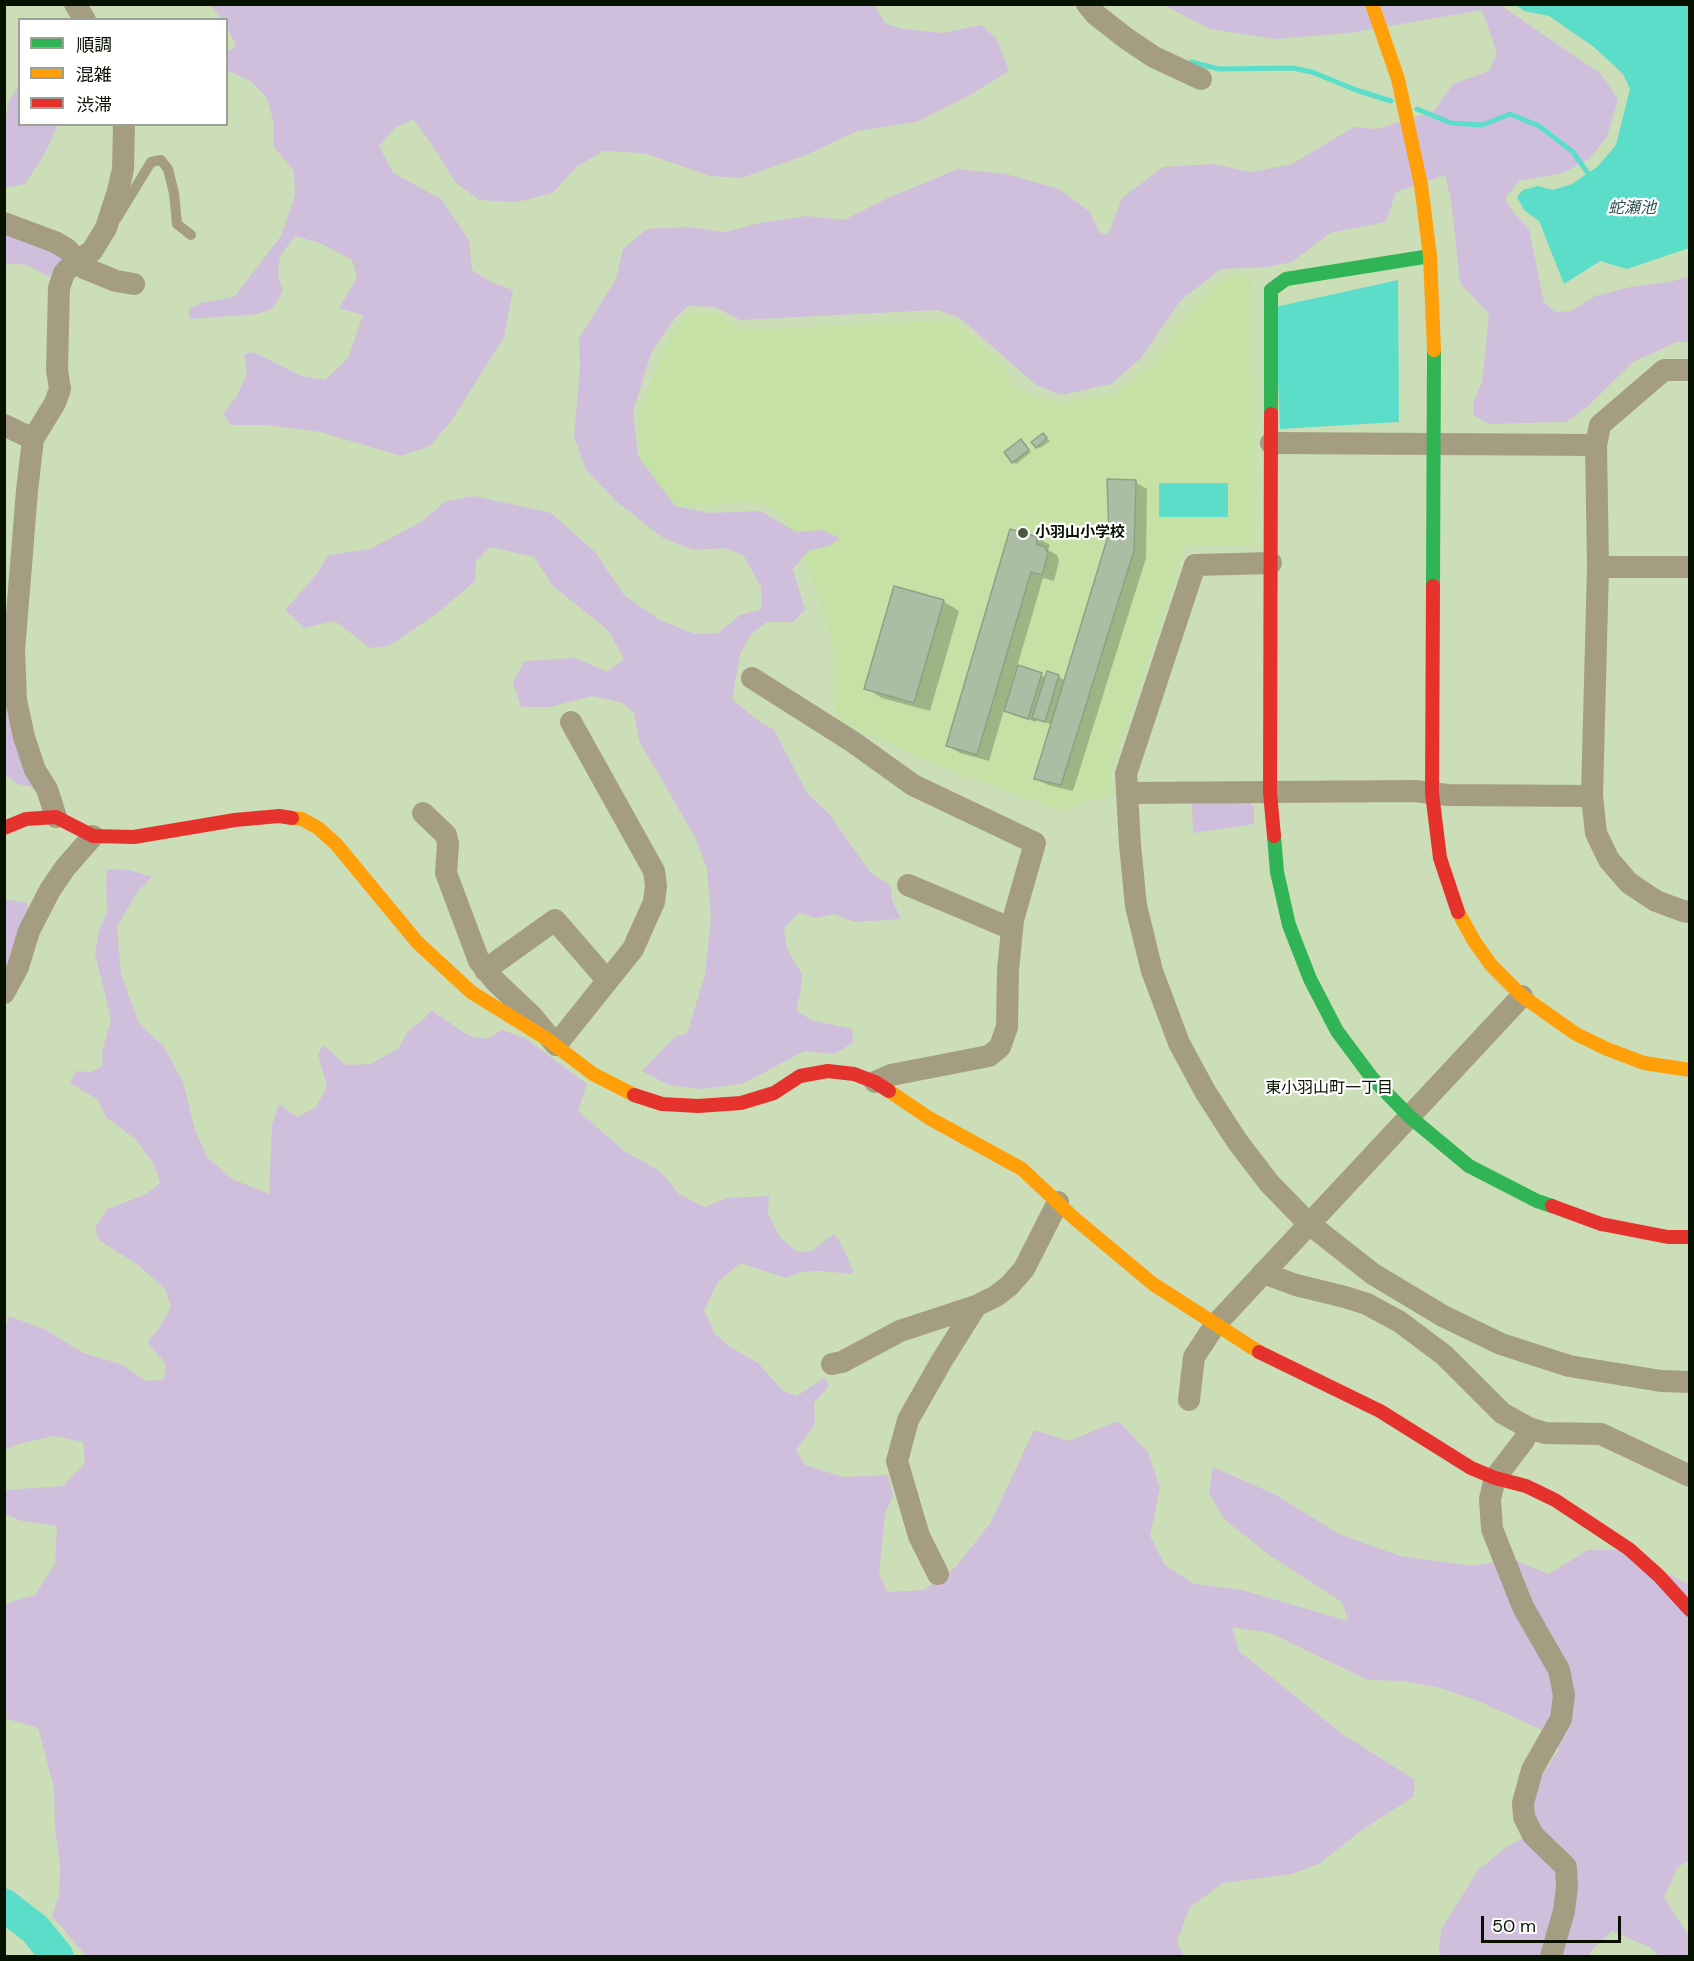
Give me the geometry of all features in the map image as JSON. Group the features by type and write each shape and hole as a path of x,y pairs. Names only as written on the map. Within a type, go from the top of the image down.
{"street":[{"path":"75,4 84,18"},
{"path":"1087,4 1095,14 1154,57 1201,79"},
{"path":"1372,4 1401,90 1417,164 1430,256 1434,326 1432,793 1440,858 1458,912 1474,941 1491,965 1522,996 1576,1034 1607,1049 1644,1063 1689,1070"},
{"path":"56,817 47,789 35,770 24,737 16,700 13,565 27,491 33,439 55,403 60,389 57,370 59,288 64,273 76,261 92,251 106,228 123,169 124,126"},
{"path":"4,223 67,249 84,268 116,281 134,284"},
{"path":"1430,256 1286,279 1271,290 1270,793 1277,872 1289,925 1310,979 1337,1031 1372,1078 1410,1117 1469,1166 1537,1201 1601,1224 1668,1237 1689,1237"},
{"path":"1689,370 1664,370 1600,425 1596,446 1598,567 1592,796 1596,833 1609,861 1629,883 1656,901 1689,912"},
{"path":"4,426 33,439"},
{"path":"1271,443 1596,446"},
{"path":"1271,563 1195,565 1126,774 1136,906 1152,971 1179,1043 1206,1093 1237,1141 1269,1183 1308,1223 1373,1274 1443,1316 1501,1344 1569,1366 1661,1381 1689,1382"},
{"path":"1598,567 1689,567"},
{"path":"752,678 853,742 913,785 1035,843 1012,929 1008,970 1007,1028 1000,1047 989,1056 891,1075 875,1082"},
{"path":"556,1045 633,948 654,902 656,886 654,871 571,722"},
{"path":"1128,793 1415,791 1448,795 1592,796"},
{"path":"423,813 446,835 448,844 446,873 479,962 532,1016 556,1045"},
{"path":"4,828 26,819 56,817 93,836 134,837 235,820 279,816 302,819 318,828 336,844 417,942 471,992 556,1045 593,1074 635,1096 662,1104 698,1106 741,1103 774,1093 800,1076 828,1071 854,1074 875,1082 929,1118 1022,1169 1153,1284 1215,1325 1263,1354 1380,1411 1472,1468 1495,1478 1526,1486 1555,1500 1629,1549 1659,1576 1689,1610"},
{"path":"4,993 18,967 29,931 50,890 65,868 93,836"},
{"path":"908,885 1012,929"},
{"path":"485,970 555,920 607,980"},
{"path":"1189,1400 1194,1357 1215,1325 1522,996"},
{"path":"832,1364 842,1362 900,1331 976,1306 996,1296 1009,1286 1024,1269 1058,1202"},
{"path":"1263,1273 1296,1285 1366,1304 1400,1322 1444,1355 1502,1413 1528,1428 1545,1433 1601,1434 1689,1476"},
{"path":"938,1574 919,1536 897,1461 908,1420 976,1306"},
{"path":"1528,1428 1524,1440 1495,1478 1490,1499 1492,1529 1500,1554 1523,1607 1559,1670 1564,1695 1561,1719 1532,1770 1522,1803 1524,1817 1533,1835 1566,1867 1567,1887 1564,1911 1551,1956"}],"lane":[{"path":"106,228 111,225 125,206 151,162 161,160 168,169 174,193 177,224 190,235"}],"shaded area":[{"path":"210,5 874,5 885,23 902,29 944,33 981,25 996,38 1009,71 965,98 916,122 857,131 806,155 742,178 710,176 644,153 603,151 576,167 553,193 517,202 479,200 455,182 413,119 395,128 379,146 393,173 441,199 469,240 472,270 491,282 513,290 504,337 452,420 430,446 401,456 320,432 267,425 231,425 223,414 237,396 247,373 244,354 253,352 301,376 325,380 348,358 363,315 339,308 357,278 352,260 320,243 295,236 280,256 278,275 283,291 273,308 258,314 189,319 189,309 201,303 234,297 281,236 295,195 294,171 273,146 274,124 267,98 252,82 228,70 228,51 236,46 228,28 228,18 222,18"},
{"path":"1164,5 1500,5 1601,74 1618,99 1607,137 1589,159 1563,173 1519,181 1505,198 1512,211 1529,229 1544,302 1555,312 1571,311 1595,296 1630,287 1670,282 1689,276 1689,342 1677,342 1633,362 1587,407 1566,422 1489,424 1473,415 1474,400 1482,382 1489,314 1460,283 1451,200 1445,175 1396,192 1386,222 1330,233 1292,262 1267,267 1221,269 1181,300 1141,358 1111,384 1061,395 1036,385 960,318 937,310 740,320 715,307 688,306 675,318 652,351 633,411 638,456 675,506 710,513 761,511 796,532 822,530 840,538 831,545 808,551 793,569 805,610 793,622 767,622 750,635 740,655 732,699 756,719 774,730 807,793 829,814 870,872 891,886 892,900 901,919 855,922 834,914 817,918 799,913 784,928 787,949 802,974 796,1010 811,1020 852,1029 853,1043 834,1054 804,1051 742,1084 701,1089 669,1085 642,1071 676,1036 687,1034 705,974 711,918 707,869 695,837 639,741 634,713 623,703 592,696 550,707 521,707 513,682 525,661 576,658 607,672 624,659 609,631 553,586 534,557 490,547 476,561 475,581 436,614 389,646 370,648 335,621 304,628 285,610 314,577 329,555 370,549 421,522 446,501 474,496 551,513 595,552 624,595 660,620 695,634 718,633 740,615 762,609 761,587 743,555 725,548 694,550 663,538 617,502 586,470 574,436 580,368 579,338 616,279 623,249 647,229 688,227 725,232 760,223 807,216 844,220 888,198 958,169 1006,174 1059,189 1090,212 1099,232 1108,235 1122,198 1163,167 1213,164 1251,172 1292,164 1354,127 1377,129 1434,111 1453,84 1489,71 1497,53 1482,10 1349,33 1276,39 1210,29"},
{"path":"18,87 18,126 58,126 45,153 25,184 5,188 5,121 8,103"},
{"path":"4,228 65,259 49,277 27,265 5,263"},
{"name":"小羽山小学校","path":"1230,274 1253,278 1256,545 1186,546 1111,771 1114,794 1060,810 922,760 837,719 833,695 834,650 818,594 785,520 774,509 752,502 681,507 647,490 640,460 639,413 670,334 689,313 716,313 742,330 954,320 1006,368 1012,388 1060,403 1115,394 1156,362 1175,330 1212,287"},
{"path":"4,688 37,788 17,784 5,775"},
{"path":"1244,798 1254,807 1254,824 1193,833 1192,801"},
{"path":"108,869 130,870 152,877 137,892 117,927 121,975 139,1023 164,1047 183,1082 195,1130 207,1157 232,1179 269,1194 272,1125 279,1104 297,1117 316,1107 327,1087 318,1054 323,1045 346,1065 370,1064 398,1049 408,1031 424,1019 431,1010 469,1036 487,1039 502,1030 525,1038 587,1084 578,1111 623,1150 661,1172 679,1194 704,1207 727,1198 769,1196 768,1214 780,1237 796,1251 810,1252 834,1234 843,1247 854,1274 801,1272 786,1278 740,1263 718,1282 704,1310 715,1334 729,1346 758,1363 783,1391 797,1396 824,1378 829,1386 814,1403 815,1420 812,1429 796,1450 805,1465 843,1477 888,1475 893,1495 885,1514 879,1573 887,1592 924,1590 956,1567 991,1522 1034,1430 1069,1441 1118,1421 1148,1452 1160,1488 1150,1536 1165,1565 1194,1584 1242,1590 1348,1621 1342,1602 1272,1557 1225,1520 1209,1493 1213,1467 1274,1494 1339,1534 1400,1556 1472,1566 1512,1559 1549,1574 1588,1550 1623,1550 1685,1583 1689,1582 1689,1860 1677,1868 1664,1898 1689,1936 1689,1956 1660,1956 1649,1947 1612,1931 1590,1952 1589,1956 1441,1956 1439,1951 1441,1930 1478,1870 1507,1847 1538,1830 1531,1812 1536,1785 1559,1749 1540,1729 1478,1701 1440,1688 1404,1681 1368,1680 1270,1633 1232,1627 1239,1651 1341,1733 1415,1780 1413,1797 1362,1830 1319,1864 1292,1874 1223,1883 1189,1908 1177,1942 1184,1956 86,1956 52,1916 59,1895 60,1865 55,1828 54,1788 38,1728 4,1718 5,1604 35,1595 55,1564 57,1526 22,1521 5,1514 5,1490 63,1486 85,1463 83,1442 53,1436 18,1444 5,1450 4,1333 9,1316 46,1330 83,1353 121,1364 146,1381 164,1380 166,1364 147,1342 158,1330 171,1307 165,1289 138,1265 99,1240 95,1228 107,1209 145,1195 160,1183 154,1164 135,1139 106,1117 97,1099 70,1083 76,1071 91,1072 103,1066 102,1052 111,1019 95,953 99,931 107,912"},
{"path":"4,899 27,903 29,914 5,972"}],"water":[{"name":"蛇瀬池","path":"1516,5 1689,5 1689,248 1627,269 1600,261 1564,284 1539,221 1524,210 1517,197 1523,190 1538,186 1553,190 1572,184 1597,167 1616,145 1630,89 1623,74 1594,47 1549,16 1524,11"},
{"path":"1398,280 1399,422 1280,429 1275,307"},
{"path":"1159,483 1228,483 1228,517 1159,517"}],"building":[{"path":"1043,433 1047,438 1036,448 1031,442"},
{"path":"1021,439 1029,450 1012,463 1004,452"},
{"path":"1107,479 1136,480 1134,551 1061,785 1034,779 1109,533"},
{"path":"1010,529 1038,537 1036,544 1045,547 1048,554 1042,575 1031,572 977,755 946,746"},
{"path":"894,586 944,600 914,703 864,689"},
{"path":"1018,665 1042,673 1028,719 1004,711"},
{"path":"1047,671 1059,675 1045,722 1032,718"}],"waterway":[{"path":"1191,62 1219,69 1293,68 1312,72 1391,101"},
{"path":"1417,109 1451,123 1482,125 1510,114 1539,126 1573,152 1587,172"},
{"path":"4,1905 35,1929 57,1956"}],"traffic: fast":[{"path":"1271,414 1271,290 1286,279 1430,256"},
{"path":"1433,586 1434,350"},
{"path":"1274,836 1277,872 1289,925 1310,979 1337,1031 1372,1078 1410,1117 1469,1166 1537,1201 1552,1206"}],"traffic: slow":[{"path":"1372,4 1398,79 1421,185 1430,256 1434,350"},
{"path":"292,818 302,819 318,828 336,844 417,942 471,992 547,1039 593,1074 634,1095"},
{"path":"1458,912 1491,965 1522,996 1576,1034 1644,1063 1690,1070"},
{"path":"889,1091 929,1118 1022,1169 1074,1218 1153,1284 1259,1352"}],"traffic: jam":[{"path":"1271,414 1270,793 1274,836"},
{"path":"1433,586 1432,793 1440,858 1458,912"},
{"path":"4,828 26,819 56,817 93,836 134,837 235,820 279,816 292,818"},
{"path":"634,1095 662,1104 698,1106 741,1103 774,1093 800,1076 828,1071 854,1074 875,1082 889,1091"},
{"path":"1552,1206 1601,1224 1668,1237 1690,1237"},
{"path":"1259,1352 1380,1411 1471,1468 1495,1478 1526,1486 1555,1500 1629,1549 1659,1576 1690,1610"}],"place":[{"name":"小羽山小学校","path":"1023,533"}],"district":[{"name":"東小羽山町一丁目","path":"1329,1089"}]}
